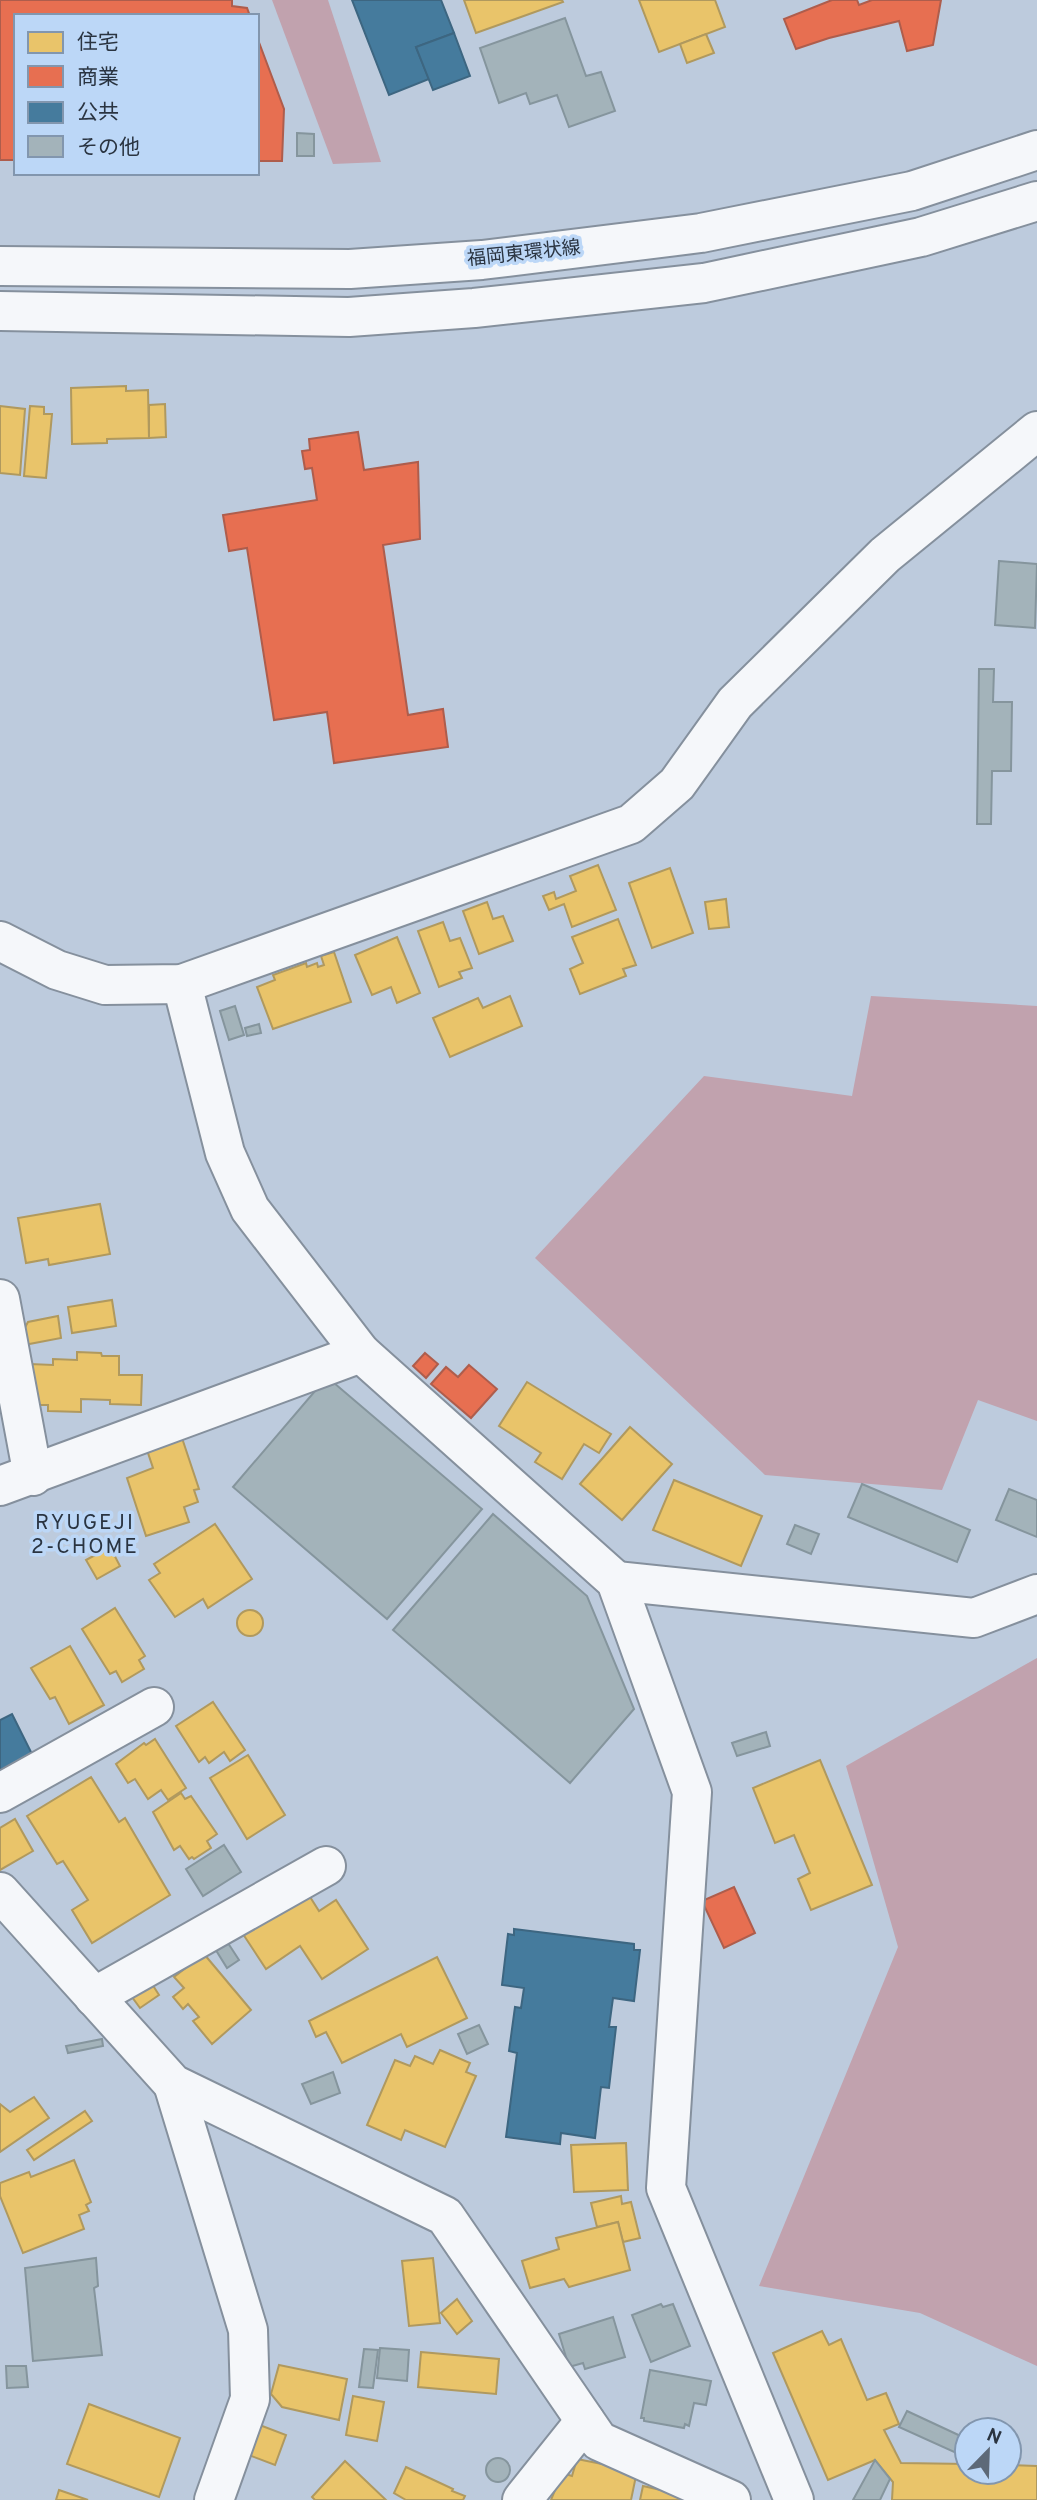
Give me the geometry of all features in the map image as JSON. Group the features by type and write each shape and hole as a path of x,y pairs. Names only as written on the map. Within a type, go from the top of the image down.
{"street":[{"name":"福岡東環状線","path":"0,266 350,269 482,260 701,233 912,191 1037,150"},
{"path":"0,311 349,317 487,307 704,283 920,237 1037,201"},
{"path":"0,940 57,970 105,985 181,984 631,824 677,784 735,703 886,555 1037,431"},
{"path":"181,984 225,1153 250,1209 361,1353 616,1581 692,1792 667,2188 794,2500"},
{"path":"0,1299 17,1481 361,1353"},
{"path":"616,1581 974,1618 1037,1594"},
{"path":"0,1793 154,1707"},
{"path":"94,1997 326,1866"},
{"path":"0,1892 173,2084 445,2216 599,2441 731,2500"},
{"path":"173,2084 248,2330 250,2399 214,2500"},
{"path":"522,2500 585,2421"}],"shaded area":[{"path":"272,0 328,0 381,162 333,164"},
{"path":"871,996 1037,1006 1037,1421 978,1400 942,1490 765,1475 535,1258 704,1076 852,1096"},
{"path":"1037,1658 1037,2366 920,2313 759,2286 898,1947 846,1766"}],"building: 住宅":[{"path":"464,0 562,0 563,2 476,33"},
{"path":"639,0 715,0 725,27 659,52"},
{"path":"706,34 714,53 687,63 680,44"},
{"path":"126,386 126,391 148,390 149,438 107,439 107,443 72,444 71,388"},
{"path":"165,404 166,437 149,438 149,405"},
{"path":"0,406 25,409 20,475 0,473"},
{"path":"30,406 44,407 44,414 52,414 46,478 24,476"},
{"path":"598,865 616,910 572,927 564,904 549,910 543,896 554,892 556,899 576,891 570,876"},
{"path":"670,868 693,933 652,948 629,883"},
{"path":"726,899 729,927 709,929 705,902"},
{"path":"487,902 493,919 503,916 513,941 479,954 463,911"},
{"path":"618,919 636,965 623,969 626,976 580,994 570,969 583,963 572,937"},
{"path":"443,922 450,941 460,938 472,968 459,972 462,978 439,987 418,931"},
{"path":"397,937 420,993 397,1003 391,987 372,995 355,955"},
{"path":"334,952 351,1002 273,1029 257,987 275,980 273,975 306,963 307,967 317,963 318,967 324,965 321,956"},
{"path":"510,996 522,1026 450,1057 433,1018 478,998 483,1008"},
{"path":"100,1204 110,1254 49,1265 48,1259 26,1263 18,1218"},
{"path":"112,1300 116,1326 72,1333 68,1307"},
{"path":"58,1316 61,1338 24,1345 22,1333 28,1322"},
{"path":"77,1352 119,1356 119,1375 142,1375 141,1405 81,1399 81,1412 48,1411 48,1405 21,1405 30,1364 53,1365 53,1359 77,1360"},
{"path":"527,1382 611,1434 599,1453 584,1444 562,1479 535,1462 541,1453 499,1426"},
{"path":"630,1427 672,1464 622,1520 580,1484"},
{"path":"181,1435 199,1489 194,1490 198,1502 184,1507 189,1522 146,1536 127,1478 153,1468 146,1447"},
{"path":"674,1480 762,1516 741,1566 653,1530"},
{"path":"215,1524 252,1579 208,1608 203,1599 175,1617 149,1580 160,1573 154,1564"},
{"path":"110,1547 120,1566 97,1579 86,1560"},
{"path":"115,1608 145,1656 139,1660 144,1669 122,1682 116,1671 110,1674 82,1629"},
{"path":"250,1610 259,1614 263,1623 259,1632 250,1636 241,1632 237,1623 241,1614"},
{"path":"70,1646 104,1705 69,1724 55,1697 50,1699 31,1668"},
{"path":"213,1702 245,1750 230,1761 224,1752 209,1763 205,1757 199,1762 176,1726"},
{"path":"155,1739 186,1788 168,1800 161,1790 148,1799 135,1779 128,1783 116,1764 144,1743 146,1745"},
{"path":"248,1755 285,1815 247,1839 210,1778"},
{"path":"820,1760 872,1885 811,1910 798,1879 810,1873 794,1835 775,1843 753,1788"},
{"path":"91,1777 119,1822 125,1818 170,1895 92,1943 72,1910 88,1900 63,1861 57,1864 27,1816"},
{"path":"181,1793 185,1799 191,1796 217,1834 207,1841 211,1848 194,1859 189,1859 180,1846 174,1850 153,1812"},
{"path":"15,1819 33,1851 0,1870 0,1828"},
{"path":"305,1889 319,1911 336,1900 368,1949 322,1979 300,1946 266,1969 241,1931"},
{"path":"204,1954 251,2010 212,2044 193,2021 199,2017 188,2004 183,2009 173,1997 184,1988 174,1977"},
{"path":"437,1957 467,2018 407,2047 401,2034 342,2063 326,2032 316,2037 309,2021"},
{"path":"152,1984 159,1995 140,2008 132,1997"},
{"path":"440,2050 470,2063 466,2072 476,2076 445,2147 405,2130 401,2140 367,2125 395,2060 410,2066 415,2056 433,2064"},
{"path":"34,2097 49,2118 0,2152 0,2104 10,2112"},
{"path":"85,2111 92,2121 34,2160 27,2150"},
{"path":"626,2143 628,2190 574,2192 571,2145"},
{"path":"74,2160 91,2202 86,2205 89,2211 79,2215 84,2229 23,2253 0,2196 0,2183 29,2172 31,2177"},
{"path":"621,2196 622,2204 631,2202 640,2238 623,2242 618,2222 597,2227 591,2203"},
{"path":"618,2222 630,2270 569,2287 564,2279 530,2288 522,2261 559,2249 556,2238"},
{"path":"433,2258 440,2323 409,2326 402,2261"},
{"path":"457,2299 472,2321 457,2334 441,2313"},
{"path":"822,2331 829,2345 841,2339 867,2400 886,2393 899,2424 884,2430 901,2463 953,2464 953,2486 1023,2486 1023,2466 1037,2466 1037,2500 892,2500 893,2482 875,2460 828,2480 773,2353"},
{"path":"421,2352 499,2359 496,2394 418,2387"},
{"path":"279,2365 347,2379 339,2420 282,2407 271,2394"},
{"path":"353,2396 384,2402 377,2441 346,2435"},
{"path":"89,2404 180,2438 159,2497 67,2464"},
{"path":"257,2424 286,2435 275,2465 246,2454"},
{"path":"577,2459 637,2471 631,2500 551,2500 562,2473 572,2476"},
{"path":"345,2461 386,2500 315,2500 312,2497"},
{"path":"406,2467 453,2489 452,2491 465,2496 463,2500 406,2500 394,2493"},
{"path":"643,2486 705,2500 640,2500"},
{"path":"59,2490 88,2500 56,2500"}],"building: 商業":[{"path":"0,0 232,0 232,6 247,8 249,14 14,14 14,160 0,160"},
{"path":"832,0 857,0 859,5 872,0 941,0 933,45 907,51 899,21 796,49 784,19"},
{"path":"259,42 284,109 282,161 259,161"},
{"path":"358,432 364,470 418,462 420,539 383,545 408,715 443,709 448,747 334,763 327,712 274,720 247,548 229,551 223,515 317,500 312,468 305,469 302,451 310,450 309,439"},
{"path":"425,1353 438,1364 426,1378 413,1366"},
{"path":"469,1365 497,1389 471,1418 431,1384 446,1367 458,1377"},
{"path":"734,1887 755,1933 724,1948 702,1901"}],"building: 公共":[{"path":"352,0 441,0 454,33 416,47 429,79 389,95"},
{"path":"454,33 470,76 433,90 416,47"},
{"path":"12,1714 32,1754 0,1770 0,1720"},
{"path":"514,1929 634,1944 634,1950 640,1950 634,2001 613,1998 609,2027 616,2027 609,2088 601,2087 595,2138 561,2133 560,2144 506,2137 517,2053 509,2051 515,2007 521,2008 524,1988 502,1985 508,1934 514,1935"}],"building: その他":[{"path":"565,18 586,76 601,72 615,111 569,127 557,95 530,104 526,93 499,103 480,48"},
{"path":"297,133 314,134 314,156 297,156"},
{"path":"999,561 1037,564 1035,628 995,625"},
{"path":"979,669 994,669 993,702 1012,702 1011,771 992,771 991,824 977,824"},
{"path":"235,1006 244,1035 229,1040 220,1011"},
{"path":"259,1024 261,1033 247,1036 245,1028"},
{"path":"327,1377 482,1509 387,1619 233,1487"},
{"path":"862,1484 970,1530 957,1562 848,1517"},
{"path":"1009,1489 1037,1500 1037,1537 996,1520"},
{"path":"493,1514 587,1596 634,1709 570,1783 393,1630"},
{"path":"795,1525 819,1534 811,1554 787,1544"},
{"path":"766,1732 770,1746 737,1756 732,1743"},
{"path":"224,1845 241,1872 203,1896 186,1869"},
{"path":"226,1940 239,1960 227,1968 214,1947"},
{"path":"479,2025 488,2044 467,2054 458,2034"},
{"path":"102,2039 103,2046 68,2053 66,2046"},
{"path":"333,2072 340,2093 311,2104 302,2084"},
{"path":"96,2258 98,2286 94,2288 102,2355 33,2361 25,2268"},
{"path":"661,2304 663,2307 673,2304 690,2346 651,2362 632,2315"},
{"path":"613,2317 625,2357 585,2369 583,2363 569,2367 559,2334"},
{"path":"380,2348 409,2350 407,2381 377,2378"},
{"path":"364,2349 378,2350 373,2388 359,2387"},
{"path":"6,2366 26,2366 28,2387 7,2388"},
{"path":"650,2370 711,2381 706,2405 694,2403 689,2426 685,2424 684,2428 644,2421 644,2418 641,2418"},
{"path":"907,2411 953,2432 953,2451 899,2427"},
{"path":"498,2458 509,2465 510,2470 503,2481 498,2482 487,2475 486,2470 493,2459"},
{"path":"875,2460 890,2479 880,2500 853,2500"}],"district":[{"name":"RYUGEJI 2-CHOME","path":"85,1535"}]}
